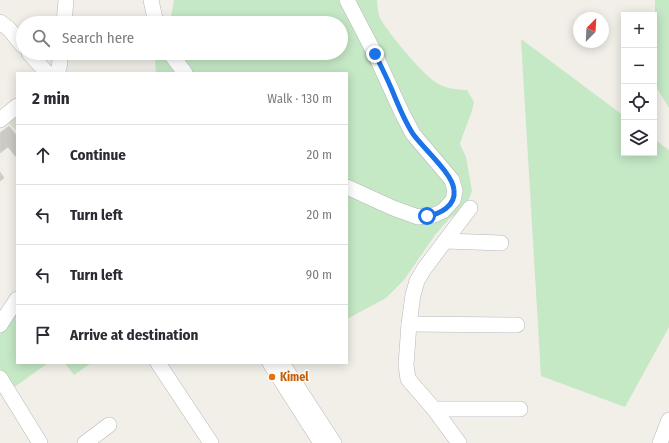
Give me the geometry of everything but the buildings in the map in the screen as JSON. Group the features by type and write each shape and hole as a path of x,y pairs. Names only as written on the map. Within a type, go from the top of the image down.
{"street":[{"path":"65,16 66,0"},
{"path":"151,0 154,16"},
{"path":"347,0 375,54 402,114 413,134 452,180 455,191 453,200 443,211 434,215 418,217 393,208 348,187"},
{"path":"3,27 16,39"},
{"path":"35,60 46,72"},
{"path":"57,72 60,68 61,60"},
{"path":"175,60 184,72"},
{"path":"0,120 16,107"},
{"path":"459,443 434,409 408,378 406,365 408,324 412,295 417,281 424,269 470,208"},
{"path":"446,241 502,244"},
{"path":"0,325 16,301"},
{"path":"408,324 517,325"},
{"path":"159,364 211,443"},
{"path":"275,364 306,410 334,443"},
{"path":"0,378 40,443"},
{"path":"434,409 520,409"},
{"path":"306,410 321,443"},
{"path":"660,443 669,420"},
{"path":"85,443 109,425"}],"shaded area":[{"path":"16,116 16,130 7,122"}],"green space":[{"path":"174,0 377,0 379,16 384,25 397,42 429,77 442,86 467,90 474,102 460,144 466,157 472,191 466,207 449,219 435,235 404,280 386,298 348,318 348,72 156,72 155,60 348,60 348,16 171,16"},
{"path":"655,0 669,0 669,108 657,88 657,12 655,12"},
{"path":"521,39 621,114 621,156 657,156 657,141 669,150 669,327 625,407 541,376"},
{"path":"16,307 16,364 47,364 13,388 0,369 0,331"},
{"path":"66,364 90,364 74,375"}],"place":[{"name":"Kimel","path":"272,377"}],"route":[{"path":"375,54 392,88 402,114 413,134 452,180 455,191 453,200 443,211 427,216"}]}
